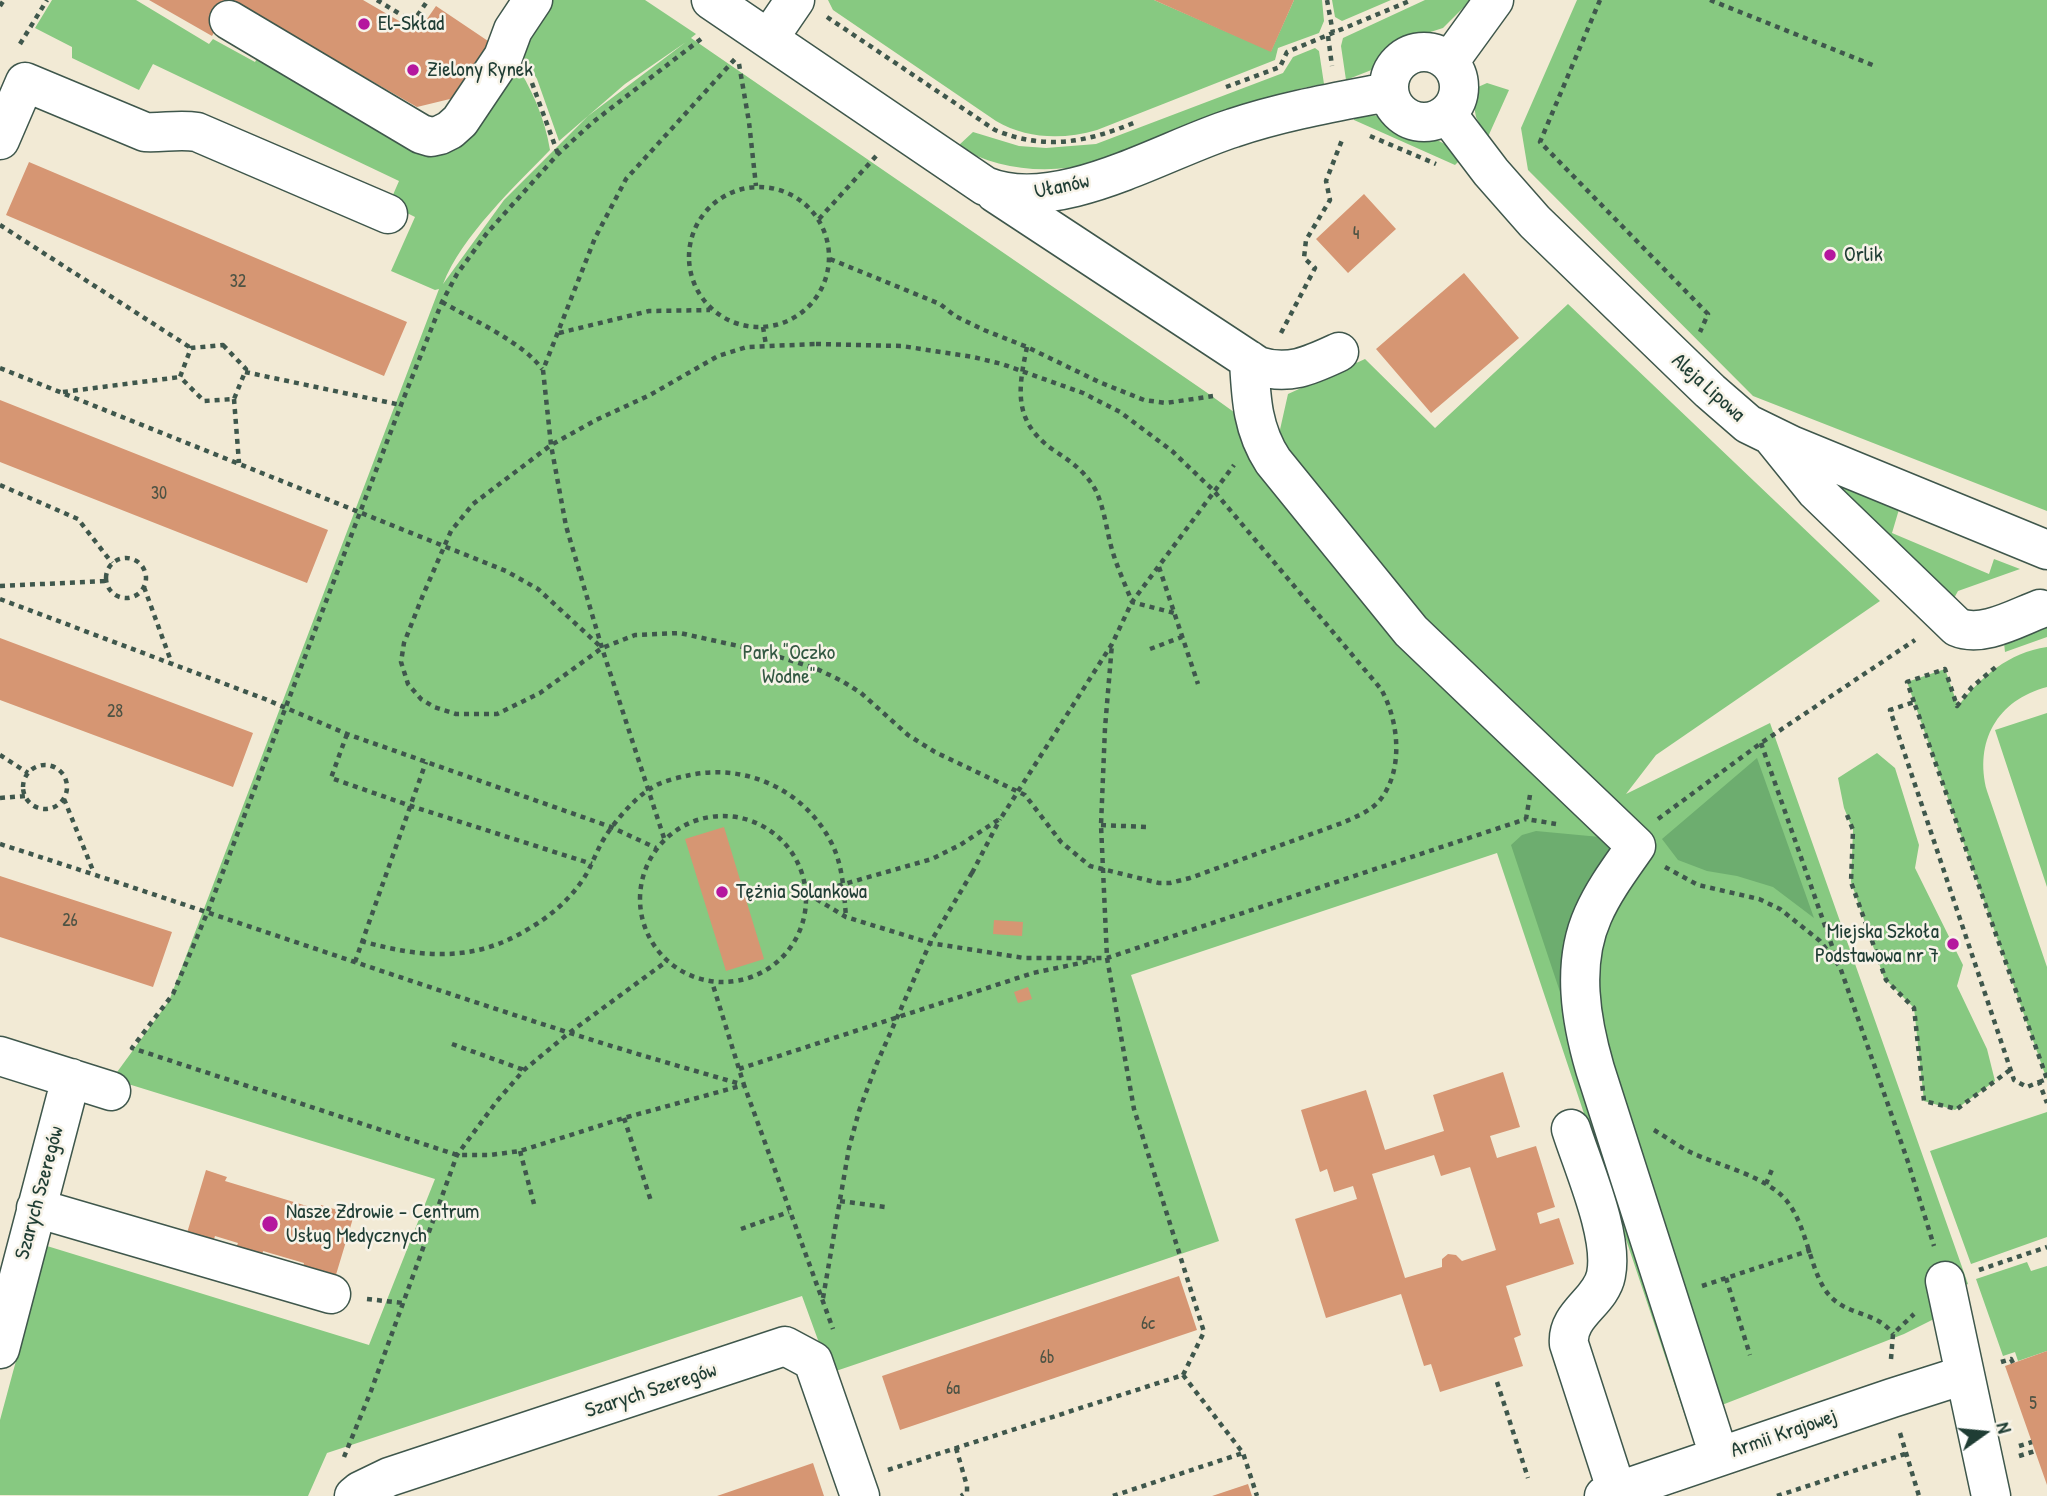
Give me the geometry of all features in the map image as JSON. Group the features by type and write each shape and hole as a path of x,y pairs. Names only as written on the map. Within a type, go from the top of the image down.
{"street":[{"path":"229,20 421,134 431,137 450,130 460,121 503,57 513,30 533,0"},
{"path":"1449,62 1494,0"},
{"name":"Ułanów","path":"720,6 985,186 999,192 1019,195 1058,191 1112,174 1237,126 1343,117 1388,92"},
{"path":"769,38 811,8"},
{"path":"1418,51 1430,52 1449,62 1459,82 1454,105 1447,114 1438,120 1416,122 1398,111 1388,92 1392,70 1408,55 1418,51"},
{"path":"0,140 25,82 145,132 197,132 388,214"},
{"name":"Aleja Lipowa","path":"1447,114 1535,222 1737,415 1759,432 2047,550"},
{"path":"985,186 1249,360 1268,369 1290,371 1339,352"},
{"path":"1249,360 1252,406 1259,435 1273,461 1412,631 1473,693 1546,758 1632,843 1591,918 1584,949 1581,994 1585,1035 1719,1456"},
{"path":"1773,438 1816,491 1981,642 2040,609"},
{"path":"0,1056 111,1091"},
{"name":"Szarych Szeregów","path":"0,1349 71,1078"},
{"path":"1570,1129 1603,1229 1607,1262 1606,1277 1601,1288 1570,1329 1569,1344 1611,1494"},
{"path":"36,1208 331,1294"},
{"path":"1946,1287 1981,1369 1992,1496"},
{"name":"Szarych Szeregów","path":"354,1496 389,1477 785,1346 824,1349"},
{"path":"824,1349 870,1484"},
{"name":"Armii Krajowej","path":"1611,1494 1981,1369"}],"path":[{"path":"0,6 4,0"},
{"path":"377,0 413,22 428,0"},
{"path":"1249,360 1273,349 1315,268 1304,258 1306,240 1330,200 1326,181 1343,138 1343,117 1327,0"},
{"path":"1217,91 1279,66 1287,52 1412,0"},
{"path":"1600,0 1540,142 1708,314 1697,339"},
{"path":"1710,0 1875,66"},
{"path":"720,6 709,33 630,92 558,154 487,233 457,275 442,302 401,405 208,911 173,994 132,1048 457,1155 520,1151 624,1118 744,1085"},
{"path":"811,8 1008,136 1035,141 1076,142 1092,139 1142,120"},
{"path":"508,44 527,69 558,154"},
{"path":"542,370 595,238 626,179 738,56 756,186"},
{"path":"1367,134 1459,174 1479,155"},
{"path":"819,219 880,152"},
{"path":"559,333 649,311 711,310 742,325 763,327 783,323 802,313 816,298 826,280 830,259 825,232 819,219 803,201 782,190 756,186 736,190 716,201 700,218 691,238 689,261 694,283 711,310"},
{"path":"0,225 191,348 223,345 246,369 234,399 239,463"},
{"path":"830,259 920,295 984,330 1144,400 1166,403 1220,394"},
{"path":"442,302 520,347 534,358 542,370 551,445 566,526 602,648 664,838"},
{"path":"763,327 766,345"},
{"path":"766,345 902,345 945,351 1022,370 1083,393 1120,412 1172,451 1214,491 1381,689 1391,705 1396,724 1396,753 1389,784 1380,801 1366,813 1190,878 1159,883 1090,866 1067,849 1033,803 1018,791 935,752 908,735 861,693 817,669 719,640 680,633 635,635 602,648 540,693 497,714 456,714 434,707 421,699 408,684 401,662 404,643 451,531 469,508 511,473 551,445 596,420 650,395 718,356 747,347 766,345"},
{"path":"1027,347 1020,388 1022,410 1040,439 1068,457 1088,477 1099,497 1111,549 1132,602"},
{"path":"180,377 191,348"},
{"path":"0,368 506,571 538,589 602,648"},
{"path":"245,372 401,405"},
{"path":"60,392 180,377"},
{"path":"180,377 204,401 234,399"},
{"path":"824,1349 823,1299 849,1148 877,1063 930,943 1001,818 1112,643 1132,602 1237,462 1239,443 1259,435"},
{"path":"0,485 78,519 112,563"},
{"path":"124,558 136,560 145,571 144,586 137,595 124,598 112,593 106,581 108,568 112,563 124,558"},
{"path":"1159,566 1198,684"},
{"path":"0,586 106,581"},
{"path":"144,586 173,664"},
{"path":"0,599 285,706 347,734 611,827 656,848"},
{"path":"1132,602 1174,613"},
{"path":"1150,649 1182,637"},
{"path":"1840,967 1821,941 1780,909 1759,899 1698,885 1680,877 1632,843 1760,743 1981,642"},
{"path":"1914,702 1890,710 2010,1070 2014,1080 2027,1087 2047,1079 1907,682 1945,669 1957,706 1972,687 1981,642"},
{"path":"870,1484 956,1448 1183,1375 1204,1332 1134,1109 1107,958 1101,825 1112,643"},
{"path":"347,734 331,778 592,864"},
{"path":"1760,743 1908,1162 1946,1287"},
{"path":"0,755 28,773"},
{"path":"355,963 426,762"},
{"path":"64,799 53,808 39,809 28,802 24,796 23,784 28,773 33,768 48,765 61,772 67,785 64,799 94,874"},
{"path":"361,941 400,951 434,955 498,945 552,914 572,893 592,864 611,827 649,789 678,778 719,772 742,774 766,781 788,793 823,827 834,846 844,886 846,917"},
{"path":"0,798 24,796"},
{"path":"726,815 751,820 775,832 793,852 804,876 808,894 801,930 787,954 765,972 740,981 712,982 688,975 667,961 652,942 642,919 639,894 645,870 664,838 699,818 726,815"},
{"path":"1847,815 1853,830 1851,882 1886,980 1914,1008 1924,1101 1957,1108 2010,1070"},
{"path":"808,894 932,859 960,845 1001,818"},
{"path":"739,1069 1034,973 1107,958 1526,819"},
{"path":"1101,825 1146,828"},
{"path":"0,844 569,1033 744,1085"},
{"path":"808,894 846,917 930,943 1024,958 1107,958"},
{"path":"343,1460 457,1155 524,1070 569,1033 667,961"},
{"path":"712,982 744,1085 823,1299"},
{"path":"452,1044 524,1070"},
{"path":"2039,1082 2047,1103"},
{"path":"624,1118 651,1201"},
{"path":"1650,1127 1686,1150 1766,1185 1787,1200 1799,1221 1828,1295 1843,1306 1882,1321 1893,1334"},
{"path":"520,1151 534,1203"},
{"path":"1766,1185 1773,1167"},
{"path":"840,1200 885,1208"},
{"path":"741,1229 789,1212"},
{"path":"1892,1398 1889,1374 1893,1334 1946,1287 2047,1247"},
{"path":"1669,1296 1811,1250"},
{"path":"1726,1278 1751,1354"},
{"path":"1981,1369 2011,1359 2013,1363"},
{"path":"1183,1375 1243,1453 1257,1496"},
{"path":"1497,1382 1528,1478"},
{"path":"2020,1446 2032,1442"},
{"path":"956,1448 967,1486 967,1492 961,1496"},
{"path":"2023,1455 2035,1451"},
{"path":"1113,1496 1243,1453"},
{"path":"1777,1496 1905,1454 1919,1496"}],"green space":[{"name":"Park \"Oczko Wodne\"","path":"52,0 136,0 209,44 213,39 255,62 260,53 419,148 514,61 536,103 550,150 476,230 451,266 443,284 504,200 588,116 686,42 625,84 559,141 537,79 520,51 547,0 645,0 696,34 691,38 1277,443 1288,394 1365,359 1435,428 1568,304 1880,601 1656,755 1626,794 1770,723 1968,1284 1958,1288 1964,1304 1904,1334 1686,1419 1497,853 1131,975 1219,1241 830,1373 802,1296 327,1453 308,1496 0,1495 0,1420 47,1246 369,1345 435,1179 112,1079 169,1001 439,289 435,290 391,271 415,217 389,204 399,181 153,64 139,90 72,58 72,47 35,28"},
{"path":"828,0 1154,0 1271,51 1294,0 1322,0 1324,21 1319,33 1278,48 1275,60 1097,130 1045,136 1020,131 996,121 833,10"},
{"path":"1332,0 1391,0 1342,21 1335,17"},
{"path":"1425,0 1471,0 1443,28 1402,41 1374,69 1346,80 1341,46 1343,38"},
{"name":"Orlik","path":"1577,0 2047,0 2047,511 1753,396 1528,170 1521,128"},
{"path":"1315,48 1319,51 1324,84 1256,101 1092,163 1058,169 1023,168 988,160 958,146 973,132 1019,146 1046,148 1096,144 1283,73 1293,57"},
{"path":"1487,83 1509,90 1487,139 1476,117 1472,95 1478,87"},
{"path":"1353,114 1381,116 1406,132 1439,141 1450,147 1461,159 1455,165 1354,120"},
{"path":"1835,483 1900,506 1892,533 1989,574 1994,559 2020,569 1958,591 1953,600"},
{"path":"2047,621 2047,637 2005,652 2004,643"},
{"path":"2047,647 2047,687 2015,702 1993,726 1987,740 1984,773 1987,791 2047,967 2047,1080 1907,682 1945,669 1958,706 1986,676 2008,660"},
{"path":"2047,713 2047,887 1995,730"},
{"path":"1877,753 1895,768 1919,845 1915,868 1963,965 1957,986 1987,1049 1995,1081 1955,1110 1924,1101 1914,1008 1884,978 1851,882 1853,830 1844,808 1838,778"},
{"path":"1757,758 1814,918 1773,887 1737,876 1707,871 1678,860 1662,839"},
{"path":"1536,831 1600,837 1609,842 1612,852 1570,1022 1511,845 1522,835"},
{"path":"2047,1112 2047,1237 1971,1264 1930,1151"},
{"path":"2027,1262 2031,1271 2047,1266 2047,1351 2018,1361 2015,1352 2003,1356 1976,1279"}],"building":[{"name":"Zielony Rynek","path":"149,0 363,0 418,32 436,6 491,43 454,98 417,107 232,1 212,36"},
{"path":"1154,0 1294,0 1271,52"},
{"path":"29,162 407,322 384,376 6,215"},
{"path":"1364,194 1396,229 1348,273 1316,239"},
{"path":"1464,273 1519,338 1431,413 1376,349"},
{"path":"0,400 328,530 307,583 0,462"},
{"path":"0,638 253,733 233,787 0,700"},
{"name":"Tężnia Solankowa","path":"724,827 764,959 726,971 685,839"},
{"path":"0,876 172,932 153,987 0,937"},
{"path":"994,920 1023,922 1022,936 993,934"},
{"path":"1028,987 1032,999 1018,1003 1014,992"},
{"path":"1503,1072 1520,1127 1490,1136 1497,1158 1536,1146 1555,1207 1537,1213 1540,1224 1559,1218 1574,1264 1506,1286 1521,1335 1514,1338 1523,1366 1440,1392 1431,1364 1424,1366 1401,1294 1326,1318 1295,1219 1357,1199 1353,1186 1334,1192 1327,1169 1320,1172 1301,1110 1366,1090 1385,1150 1444,1131 1433,1095","holes":["1434,1155 1441,1176 1470,1167 1496,1250 1462,1261 1456,1255 1448,1254 1442,1259 1442,1267 1405,1278 1372,1174"]},
{"name":"Nasze Zdrowie - Centrum Usług Medycznych","path":"206,1170 227,1177 225,1181 320,1210 321,1205 354,1215 335,1278 303,1268 304,1263 263,1251 262,1256 236,1248 238,1243 215,1236 213,1242 187,1233"},
{"path":"1179,1276 1197,1330 900,1430 882,1376"},
{"path":"2047,1351 2047,1485 2005,1366"},
{"path":"813,1463 824,1496 717,1496"},
{"path":"1248,1484 1252,1496 1212,1496"}],"place":[{"name":"El-Skład","path":"364,24"},
{"name":"Zielony Rynek","path":"413,70"},
{"name":"Orlik","path":"1830,255"},
{"name":"Tężnia Solankowa","path":"722,892"},
{"name":"Miejska Szkoła Podstawowa nr 7","path":"1953,944"},
{"name":"Nasze Zdrowie - Centrum Usług Medycznych","path":"270,1224"}]}
